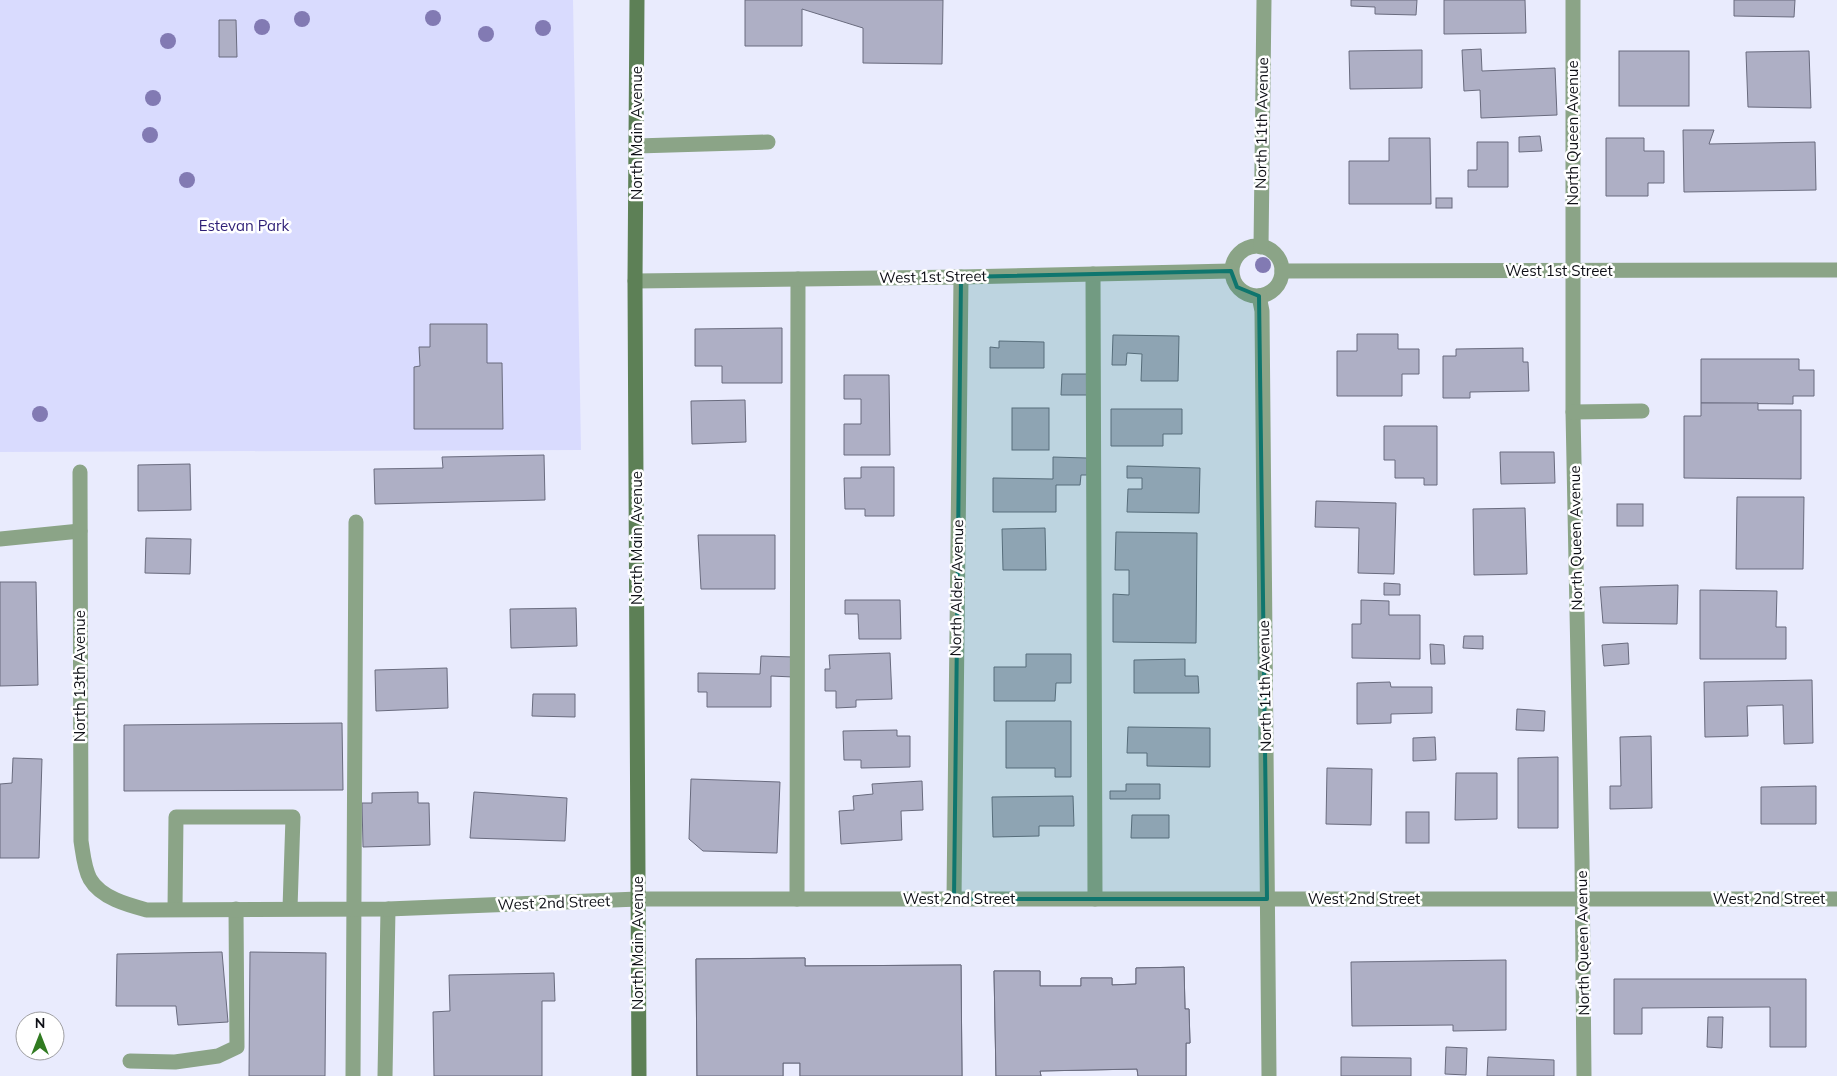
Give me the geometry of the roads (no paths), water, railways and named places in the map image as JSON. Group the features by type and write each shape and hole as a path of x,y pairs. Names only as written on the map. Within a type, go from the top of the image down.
{"main road":[{"name":"North Main Avenue","path":"637,0 635,281 639,1076"}],"street":[{"name":"North 11th Avenue","path":"1261,247 1264,0"},
{"name":"North Queen Avenue","path":"1572,0 1573,412 1584,1076"},
{"path":"637,146 768,142"},
{"path":"1250,247 1261,247 1274,253 1279,260 1282,272 1279,284 1273,290 1259,296 1250,296 1237,287 1231,272 1236,256 1243,250 1250,247"},
{"name":"West 1st Street","path":"1282,272 1837,270"},
{"name":"West 1st Street","path":"635,281 1231,272"},
{"path":"1093,274 1095,899"},
{"name":"North Alder Avenue","path":"954,899 960,277"},
{"path":"797,899 798,279"},
{"name":"North 11th Avenue","path":"1259,296 1262,311 1269,1076"},
{"path":"1573,412 1642,411"},
{"name":"North 13th Avenue","path":"80,472 81,841 90,878"},
{"path":"353,1076 356,522"},
{"path":"0,539 80,531"},
{"path":"175,909 176,817 294,817 290,908"},
{"name":"West 2nd Street","path":"90,878 98,888 124,904 147,910 388,909 638,899 1837,899"},
{"path":"130,1061 175,1062 218,1056 237,1047 236,909"},
{"path":"385,1076 388,909"}],"park label":[{"name":"Estevan Park","path":"244,226"}]}
